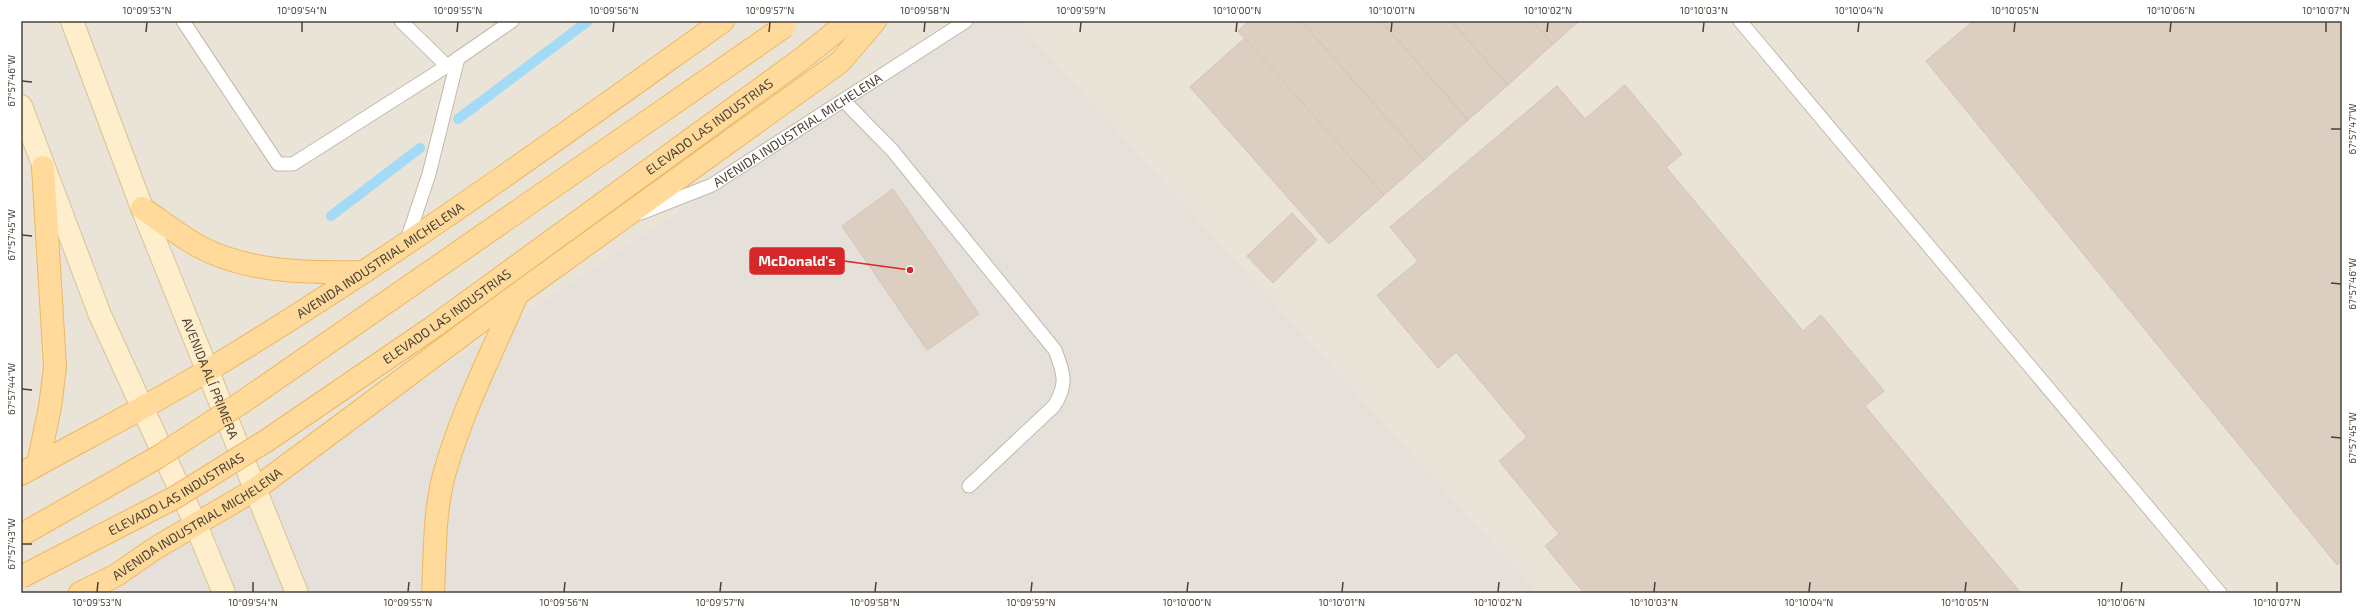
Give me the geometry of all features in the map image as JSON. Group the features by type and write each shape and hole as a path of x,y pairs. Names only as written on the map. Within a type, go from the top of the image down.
{"main road":[{"name":"AVENIDA ALÍ PRIMERA","path":"72,21 142,208 296,593"},
{"name":"AVENIDA INDUSTRIAL MICHELENA","path":"30,469 142,409 207,371 406,245 723,21"},
{"name":"ELEVADO LAS INDUSTRIAS","path":"21,576 174,498 266,441 436,325 823,42 849,21"},
{"name":"AVENIDA INDUSTRIAL MICHELENA","path":"80,593 115,576 154,549 254,490 516,296 840,62 875,21"},
{"path":"21,535 158,457 244,401 788,23"},
{"path":"21,106 63,221 100,315 196,525 224,593"},
{"path":"30,469 50,407 55,367 43,167"},
{"path":"142,208 200,247 230,258 261,266 309,273 364,272"},
{"path":"433,593 437,527 444,476 459,426 516,296"}],"lane":[{"path":"183,21 278,164 293,164 446,66 512,21"},
{"path":"401,21 446,66"},
{"name":"AVENIDA INDUSTRIAL MICHELENA","path":"619,222 712,186 844,102 966,21"},
{"path":"1740,21 2220,593"},
{"path":"406,245 429,174 458,58"},
{"path":"844,102 892,150 1055,350 1064,373 1062,393 1054,406 969,486"}],"shaded area":[{"path":"21,21 2342,21 2342,593 21,593"},
{"path":"967,21 1017,21 1538,593 80,593 254,490 501,330"}],"building":[{"path":"1249,21 1301,21 1424,160 1384,195 1238,31"},
{"path":"1301,21 1381,21 1468,120 1424,160"},
{"path":"1381,21 1451,21 1508,85 1468,120"},
{"path":"1451,21 1532,21 1553,44 1508,85"},
{"path":"1532,21 1579,21 1553,44"},
{"path":"1971,21 2342,21 2342,561 2337,565 1926,61 1972,22"},
{"path":"1245,38 1384,195 1329,244 1190,87"},
{"path":"1625,85 1682,154 1666,167 1803,331 1821,315 1884,391 1865,406 2021,593 1584,593 1545,546 1559,534 1499,461 1527,437 1456,352 1438,368 1377,295 1418,261 1390,227 1557,86 1585,119"},
{"path":"893,189 979,314 927,350 842,226"},
{"path":"1292,213 1317,240 1273,283 1247,256"}],"waterway":[{"path":"458,119 588,21"},
{"path":"331,216 420,148"}],"place":[{"name":"McDonald's","path":"910,270"}]}
